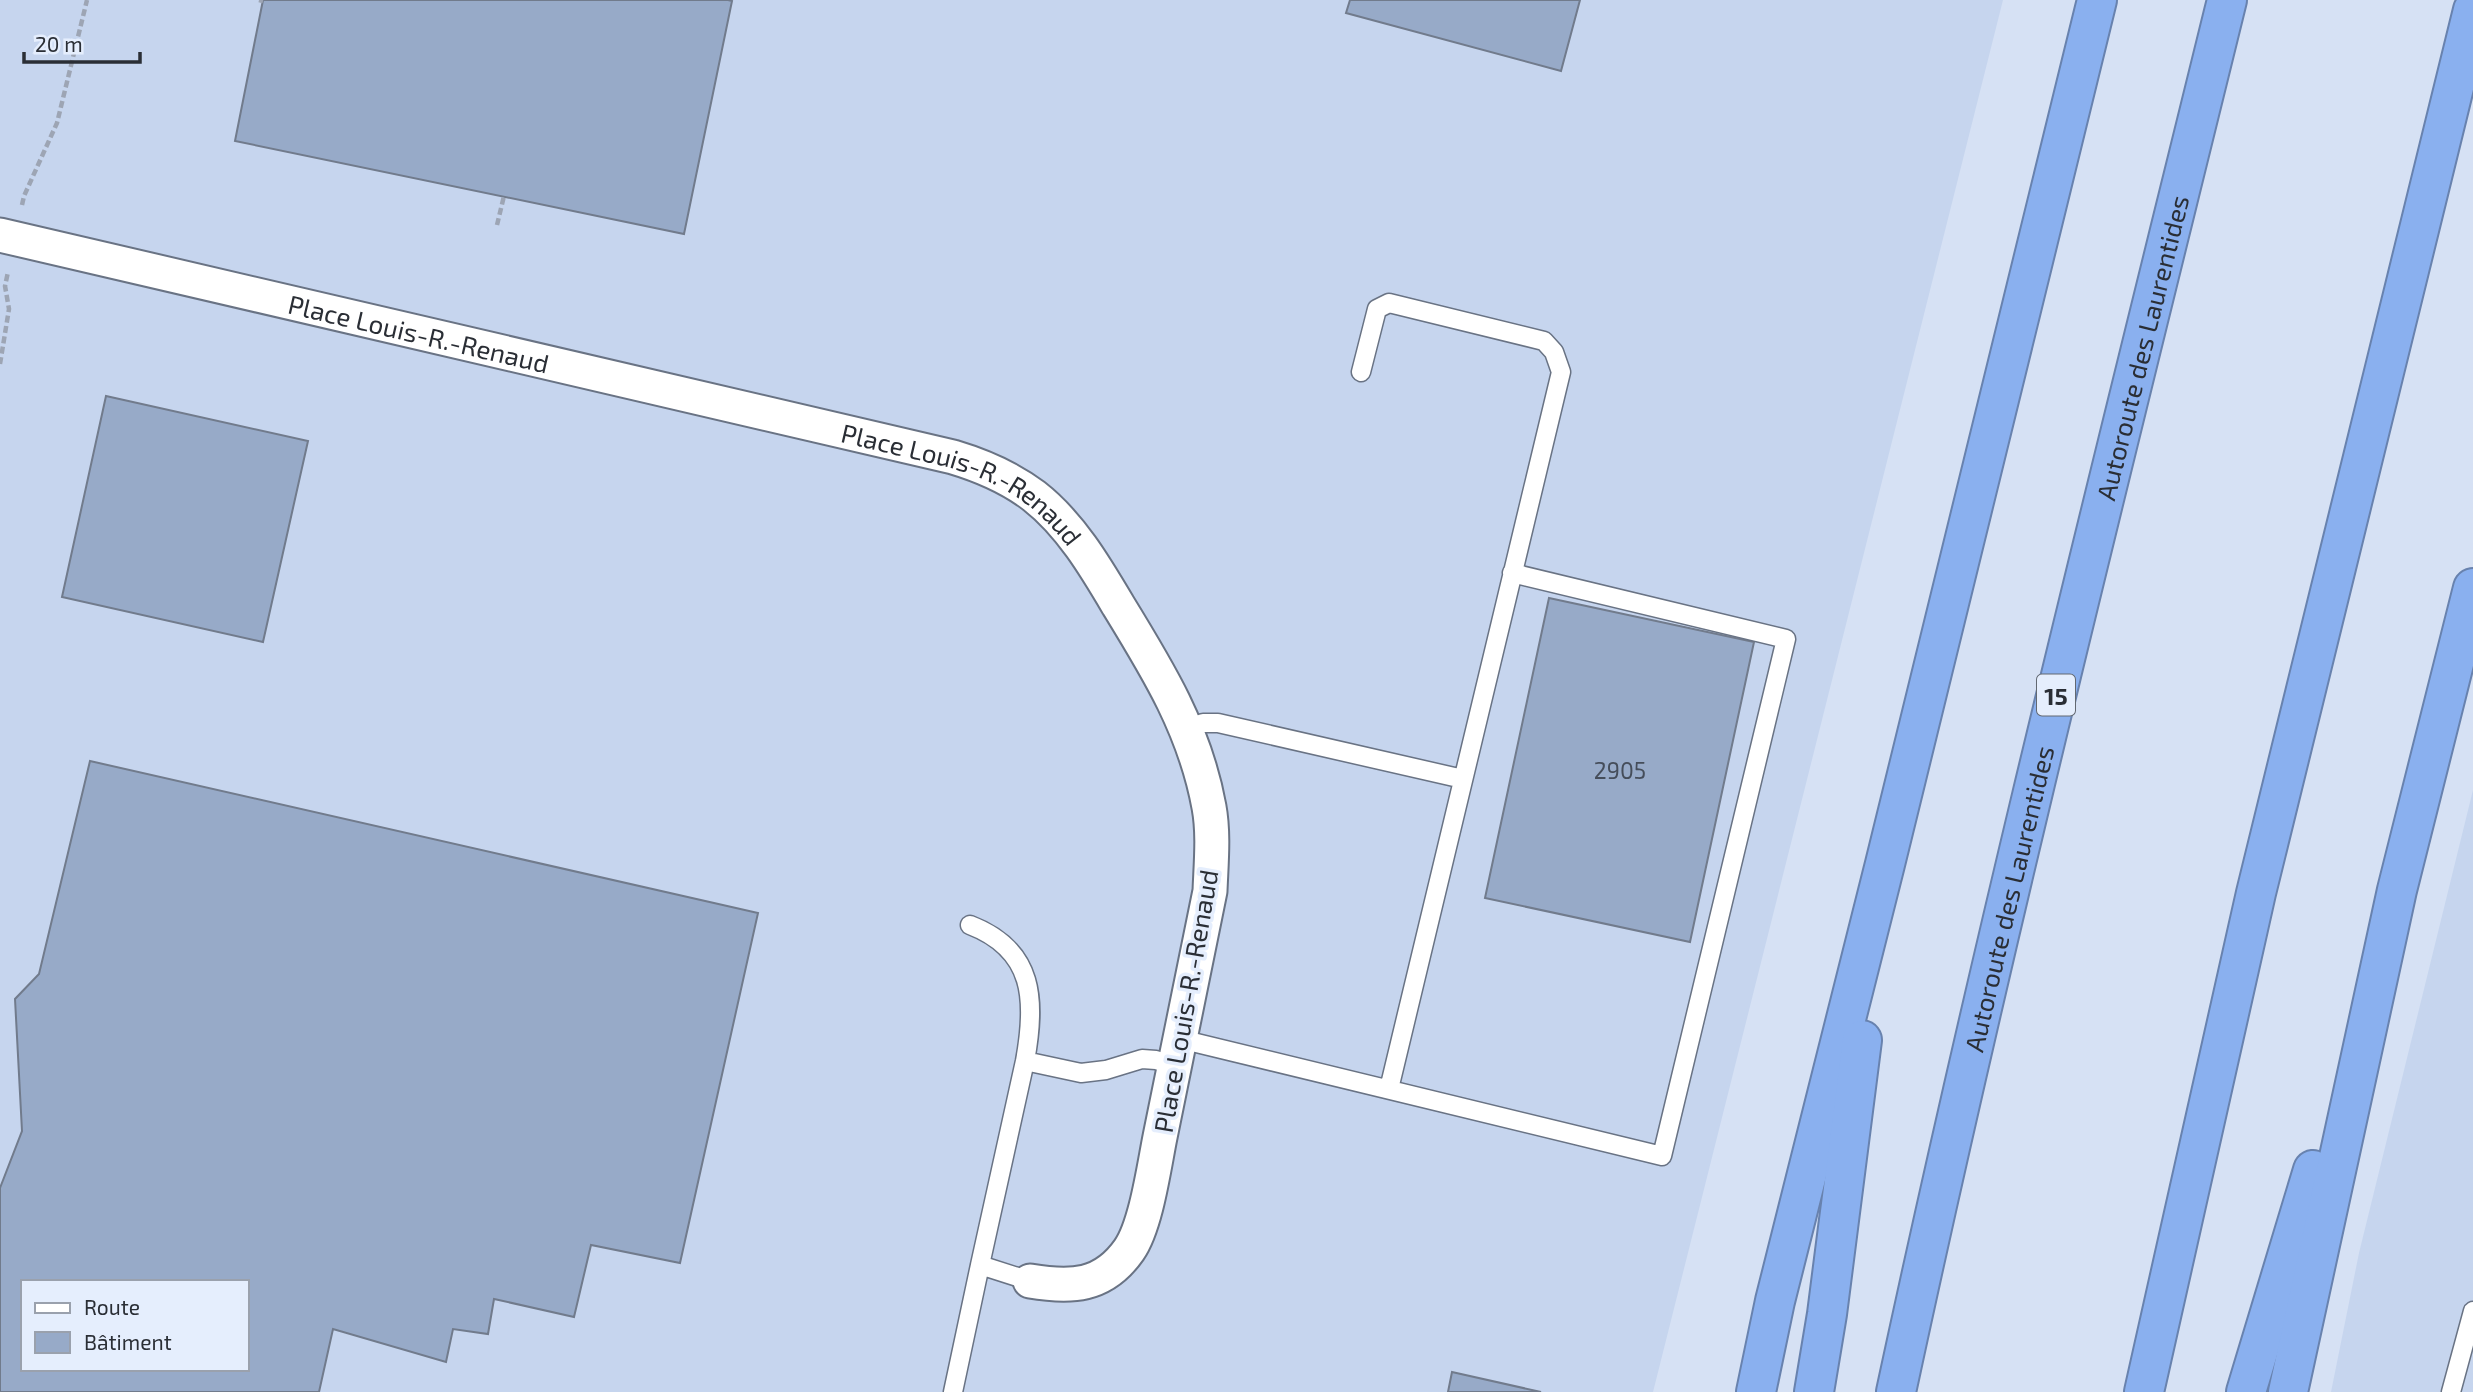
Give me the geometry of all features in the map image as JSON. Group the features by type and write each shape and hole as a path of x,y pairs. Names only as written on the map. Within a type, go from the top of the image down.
{"highway":[{"path":"1756,1392 1775,1301 2097,0"},
{"name":"Autoroute des Laurentides","path":"1896,1392 1987,986 2227,0"},
{"path":"2144,1392 2260,880 2473,10"},
{"path":"2288,1392 2397,890 2473,588"},
{"path":"1814,1392 1827,1314 1885,864"},
{"path":"2246,1392 2397,890"}],"street":[{"name":"Place Louis-R.-Renaud","path":"0,234 965,461 995,472 1035,497 1063,525 1093,563 1160,674 1187,728 1209,809 1212,847 1210,891 1142,1217 1130,1249 1110,1270 1083,1284 1066,1286 1030,1281"}],"lane":[{"path":"1361,372 1377,309 1389,303 1544,341 1554,352 1561,372 1389,1089"},
{"path":"1025,1061 1082,1073 1106,1070 1142,1059 1156,1060 1177,1052 1389,1089 1662,1156 1786,639 1513,573"},
{"path":"1187,728 1203,723 1218,723 1463,779"},
{"path":"953,1392 1031,1029 1031,1002 1024,972 1007,947 989,932 970,925"},
{"path":"980,1265 1030,1281"},
{"path":"2451,1392 2473,1311"}],"path":[{"path":"24,196 57,124 87,0"},
{"path":"498,225 504,196"},
{"path":"0,364 9,309 5,286"}],"shaded area":[{"path":"0,0 2003,0 1653,1392 0,1392"},
{"path":"2473,790 2473,1392 2331,1392 2359,1253"}],"building":[{"path":"263,0 732,1 684,234 235,141"},
{"path":"1350,0 1580,0 1561,71 1346,13"},
{"path":"106,396 308,441 263,642 62,597"},
{"path":"1549,598 1754,642 1690,942 1485,898"},
{"path":"90,761 758,913 680,1263 591,1245 574,1317 494,1299 488,1334 453,1329 446,1362 333,1329 319,1392 0,1392 0,1188 22,1131 15,999 39,974"},
{"path":"1452,1372 1541,1392 1448,1392"}]}
